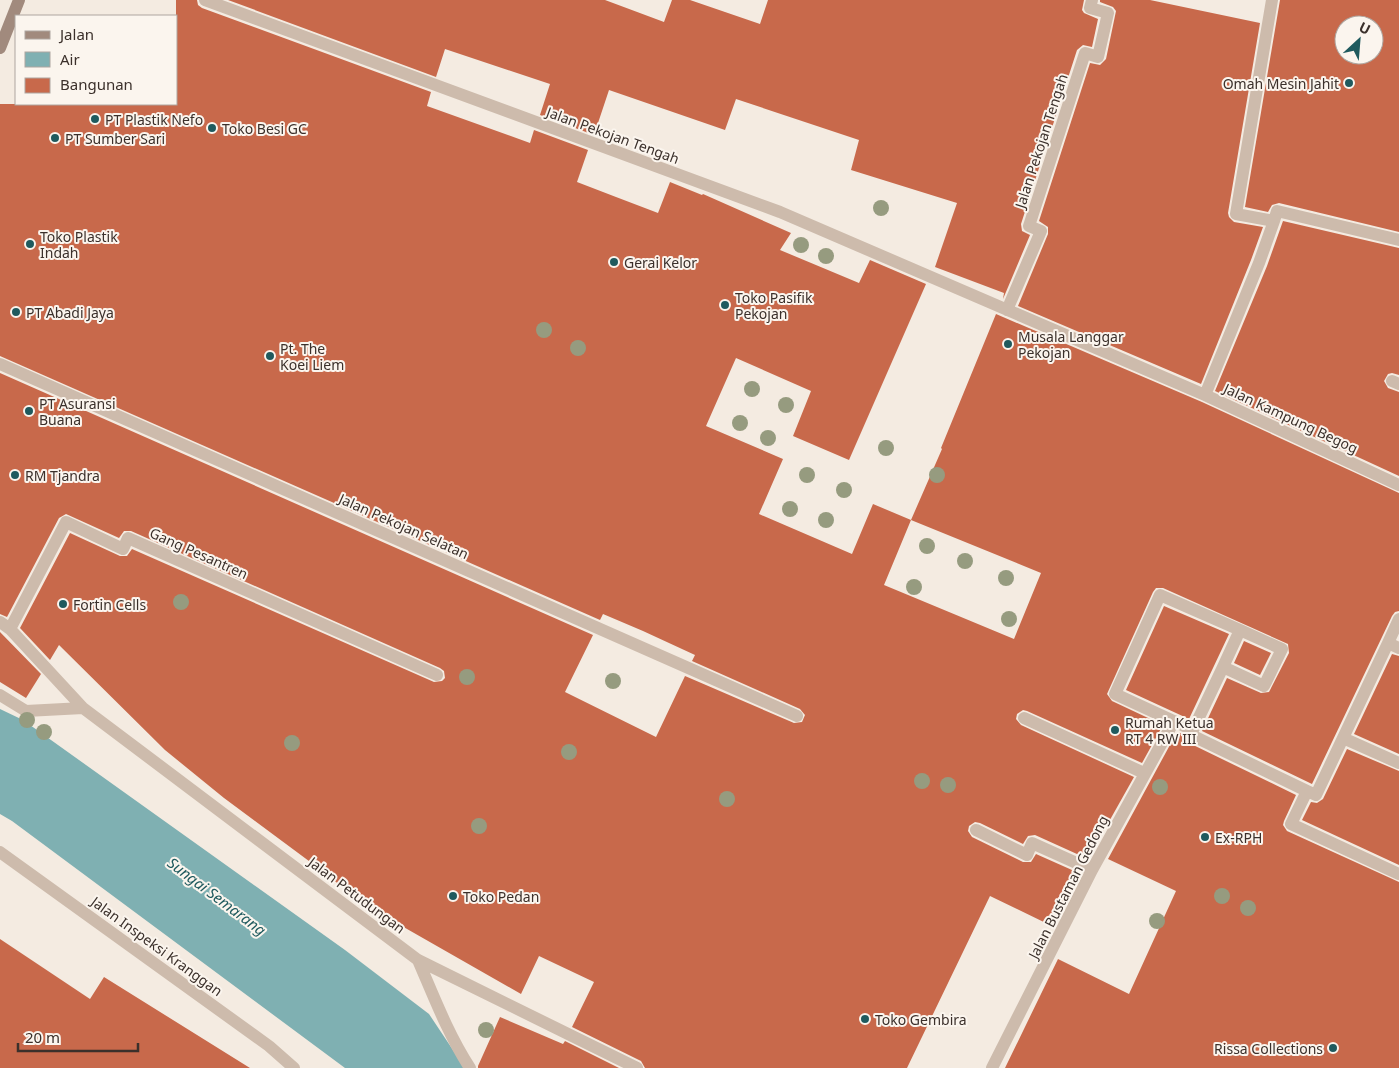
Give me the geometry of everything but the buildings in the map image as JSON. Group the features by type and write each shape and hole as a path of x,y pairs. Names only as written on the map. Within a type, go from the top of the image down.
{"street":[{"path":"0,48 19,0"},
{"name":"Jalan Pekojan Tengah","path":"205,0 780,212 1205,395"},
{"name":"Jalan Pekojan Tengah","path":"1006,310 1041,230 1029,226 1085,53 1098,57 1108,13 1090,8 1092,0"},
{"path":"1272,0 1236,214 1274,221 1277,211 1399,240"},
{"name":"Jalan Kampung Begog","path":"1274,221 1259,263 1205,395 1399,485"},
{"name":"Jalan Pekojan Selatan","path":"0,364 796,716"},
{"name":"Gang Pesantren","path":"5,625 66,522 123,550 128,538 436,675"},
{"path":"1193,730 1115,694 1160,595 1282,649 1264,686 1223,667"},
{"path":"1240,630 1191,734 1316,795 1343,738 1394,645 1399,620"},
{"name":"Jalan Petudungan","path":"5,625 83,708 418,960 637,1068"},
{"path":"0,695 26,711 83,708"},
{"path":"1024,718 1144,773"},
{"name":"Jalan Bustaman Gedong","path":"992,1068 1092,870 1174,721"},
{"path":"1343,738 1399,763"},
{"path":"1307,791 1291,824 1399,874"},
{"path":"976,830 1027,855 1032,843 1092,870"},
{"name":"Jalan Inspeksi Kranggan","path":"0,852 261,1040 294,1068"},
{"path":"418,960 444,1022 470,1068"}],"water":[{"name":"Sungai Semarang","path":"0,709 23,720 345,950 429,1014 465,1068 345,1068 0,814"}],"place":[{"name":"Omah Mesin Jahit","path":"1349,83"},
{"name":"PT Plastik Nefo","path":"95,119"},
{"name":"Toko Besi GC","path":"212,128"},
{"name":"PT Sumber Sari","path":"55,138"},
{"name":"Toko Plastik Indah","path":"30,244"},
{"name":"Gerai Kelor","path":"614,262"},
{"name":"Toko Pasifik Pekojan","path":"725,305"},
{"name":"PT Abadi Jaya","path":"16,312"},
{"name":"Musala Langgar Pekojan","path":"1008,344"},
{"name":"Pt. The Koei Liem","path":"270,356"},
{"name":"PT Asuransi Buana","path":"29,411"},
{"name":"RM Tjandra","path":"15,475"},
{"name":"Fortin Cells","path":"63,604"},
{"name":"Rumah Ketua RT 4 RW III","path":"1115,730"},
{"name":"Ex-RPH","path":"1205,837"},
{"name":"Toko Pedan","path":"453,896"},
{"name":"Toko Gembira","path":"865,1019"},
{"name":"Rissa Collections","path":"1333,1048"}]}
